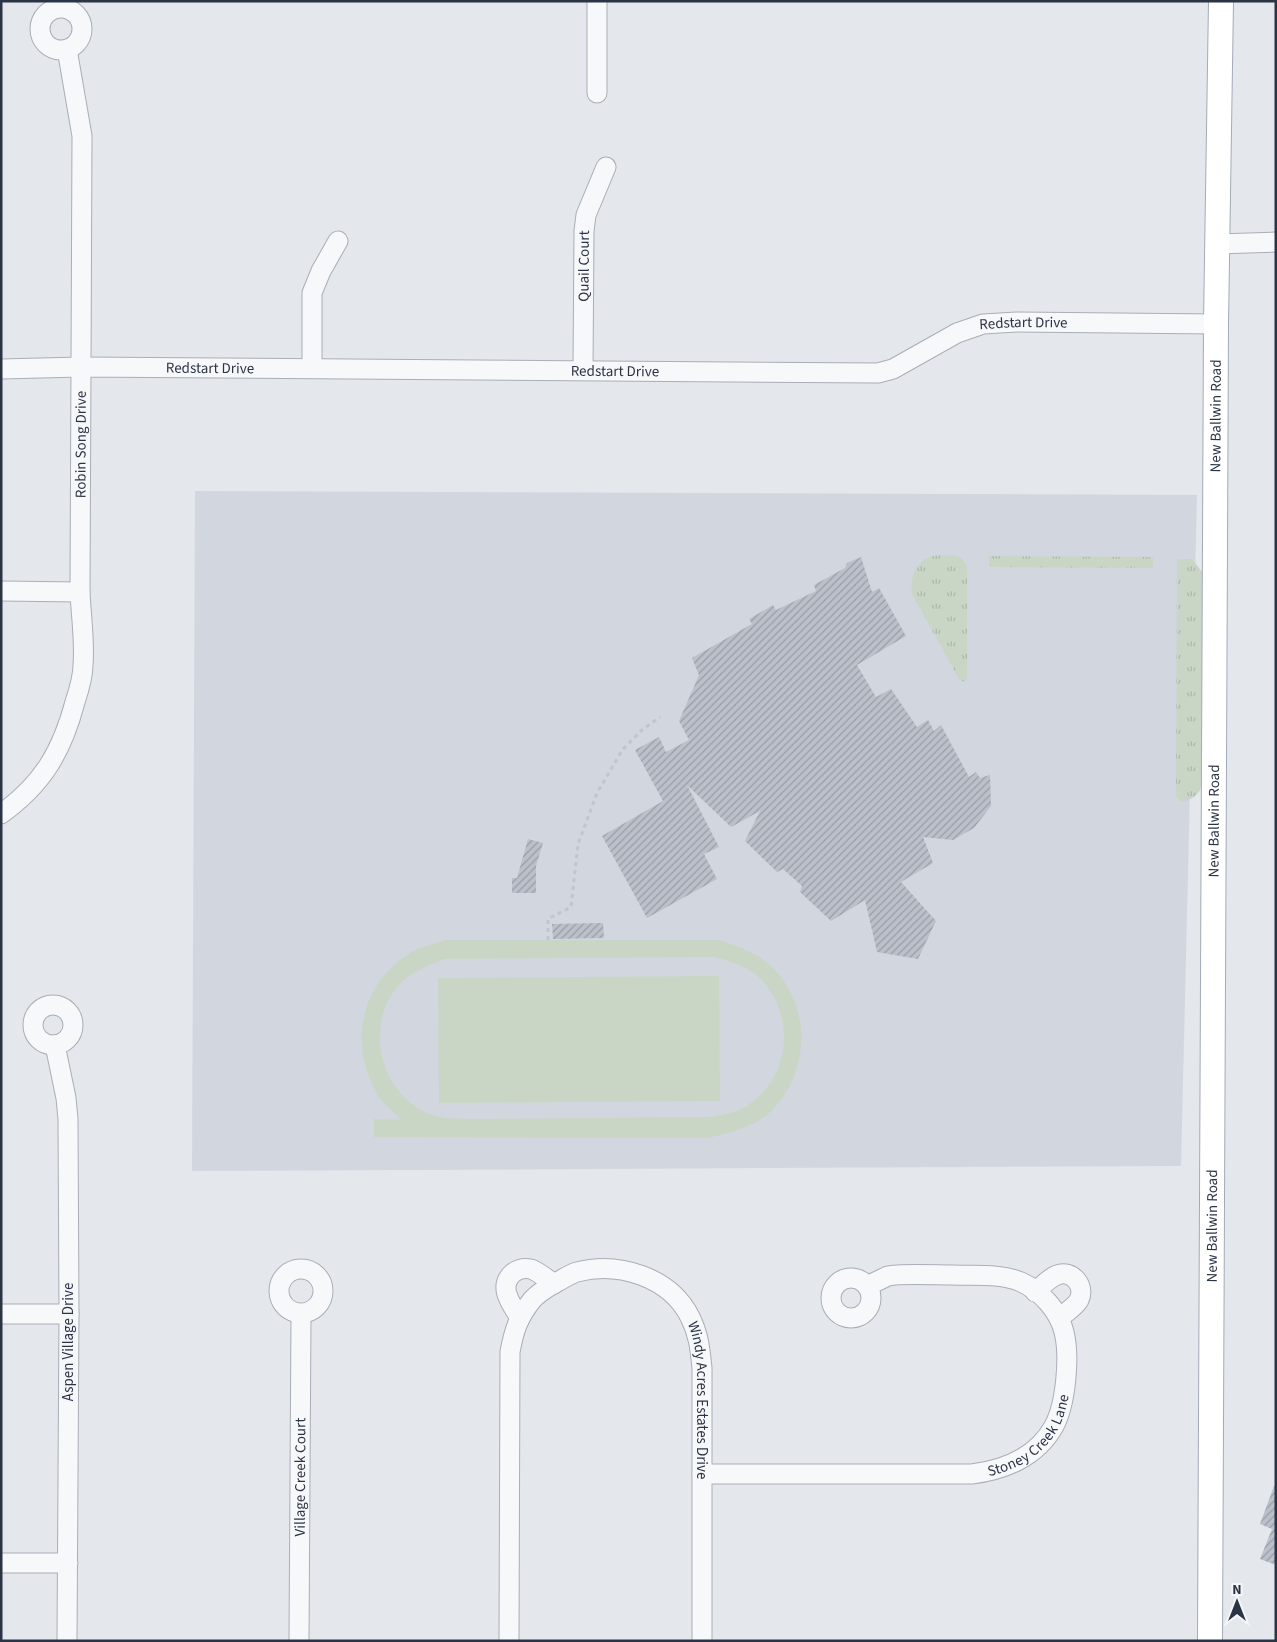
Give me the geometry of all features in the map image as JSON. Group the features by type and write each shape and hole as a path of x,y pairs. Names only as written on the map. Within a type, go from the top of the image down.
{"main road":[{"name":"New Ballwin Road","path":"1210,1641 1216,324 1221,1"}],"street":[{"path":"597,93 598,1"},
{"name":"Robin Song Drive","path":"1,814 17,803 51,765 70,720 83,665 80,592 82,136 67,49"},
{"name":"Quail Court","path":"583,370 584,231 586,214 606,167"},
{"path":"312,368 312,293 321,271 338,241"},
{"path":"1217,244 1276,242"},
{"name":"Redstart Drive","path":"1,369 81,367 878,372 893,369 957,333 983,324 1017,322 1216,324"},
{"path":"1,591 80,592"},
{"name":"Aspen Village Drive","path":"55,1045 66,1098 68,1119 67,1641"},
{"name":"Windy Acres Estates Drive","path":"508,1641 510,1352 515,1327 532,1300 541,1291 575,1272 600,1268 626,1271 650,1279 673,1295 689,1315 700,1340 702,1641"},
{"path":"520,1318 506,1294 507,1281 510,1275 516,1271 529,1269 554,1284"},
{"path":"1035,1292 1057,1275 1068,1274 1078,1281 1081,1292 1080,1298 1077,1303 1059,1318"},
{"name":"Stoney Creek Lane","path":"702,1474 972,1474 992,1472 1008,1467 1023,1458 1040,1443 1054,1426 1063,1398 1066,1360 1064,1333 1059,1318 1051,1305 1022,1282 996,1276 889,1276 867,1286"},
{"path":"1,1314 69,1314"},
{"name":"Village Creek Court","path":"299,1641 301,1314"},
{"path":"1,1562 68,1563"}],"path":[{"path":"548,940 548,919 571,908 578,844 597,793 623,749 642,730 660,717"}],"shaded area":[{"path":"195,491 1197,495 1181,1166 192,1171"}],"green space":[{"path":"954,555 962,559 967,565 967,677 964,682 959,679 912,594 913,576 922,562 933,556"},
{"path":"989,556 1153,557 1153,568 989,567"},
{"path":"1177,559 1192,559 1203,573 1204,777 1195,797 1181,802 1176,796"},
{"path":"445,940 719,940 742,948 756,955 775,970 787,986 796,1005 800,1024 801,1044 792,1082 782,1099 768,1114 755,1123 708,1138 374,1137 374,1119 402,1120 380,1098 368,1075 363,1055 362,1035 364,1016 371,997 381,980 395,965 416,950","holes":["715,957 747,969 763,981 774,998 781,1016 784,1034 783,1053 777,1070 768,1086 754,1100 734,1112 710,1117 442,1118 420,1109 404,1096 392,1081 384,1062 380,1043 381,1023 387,1004 398,986 408,977 444,959"]},
{"path":"719,976 720,1101 439,1103 438,978"}],"building":[{"path":"861,557 872,592 879,588 906,636 857,665 876,697 891,689 917,727 928,720 934,731 941,725 969,777 976,772 980,778 990,775 991,806 974,828 953,840 923,837 933,863 901,882 936,921 918,959 877,952 865,900 831,921 800,892 802,886 783,869 777,872 745,841 760,811 731,827 687,785 719,847 704,854 717,879 647,918 602,836 663,801 635,750 659,737 666,752 689,740 679,721 699,675 692,658 752,624 749,619 773,605 776,610 816,591 814,585 845,568 847,563"},
{"path":"528,839 543,843 536,866 536,893 512,893 512,878 517,878"},
{"path":"603,923 604,938 553,939 552,924"},
{"path":"1274,1486 1276,1487 1276,1565 1260,1559 1272,1529 1260,1524"}]}
